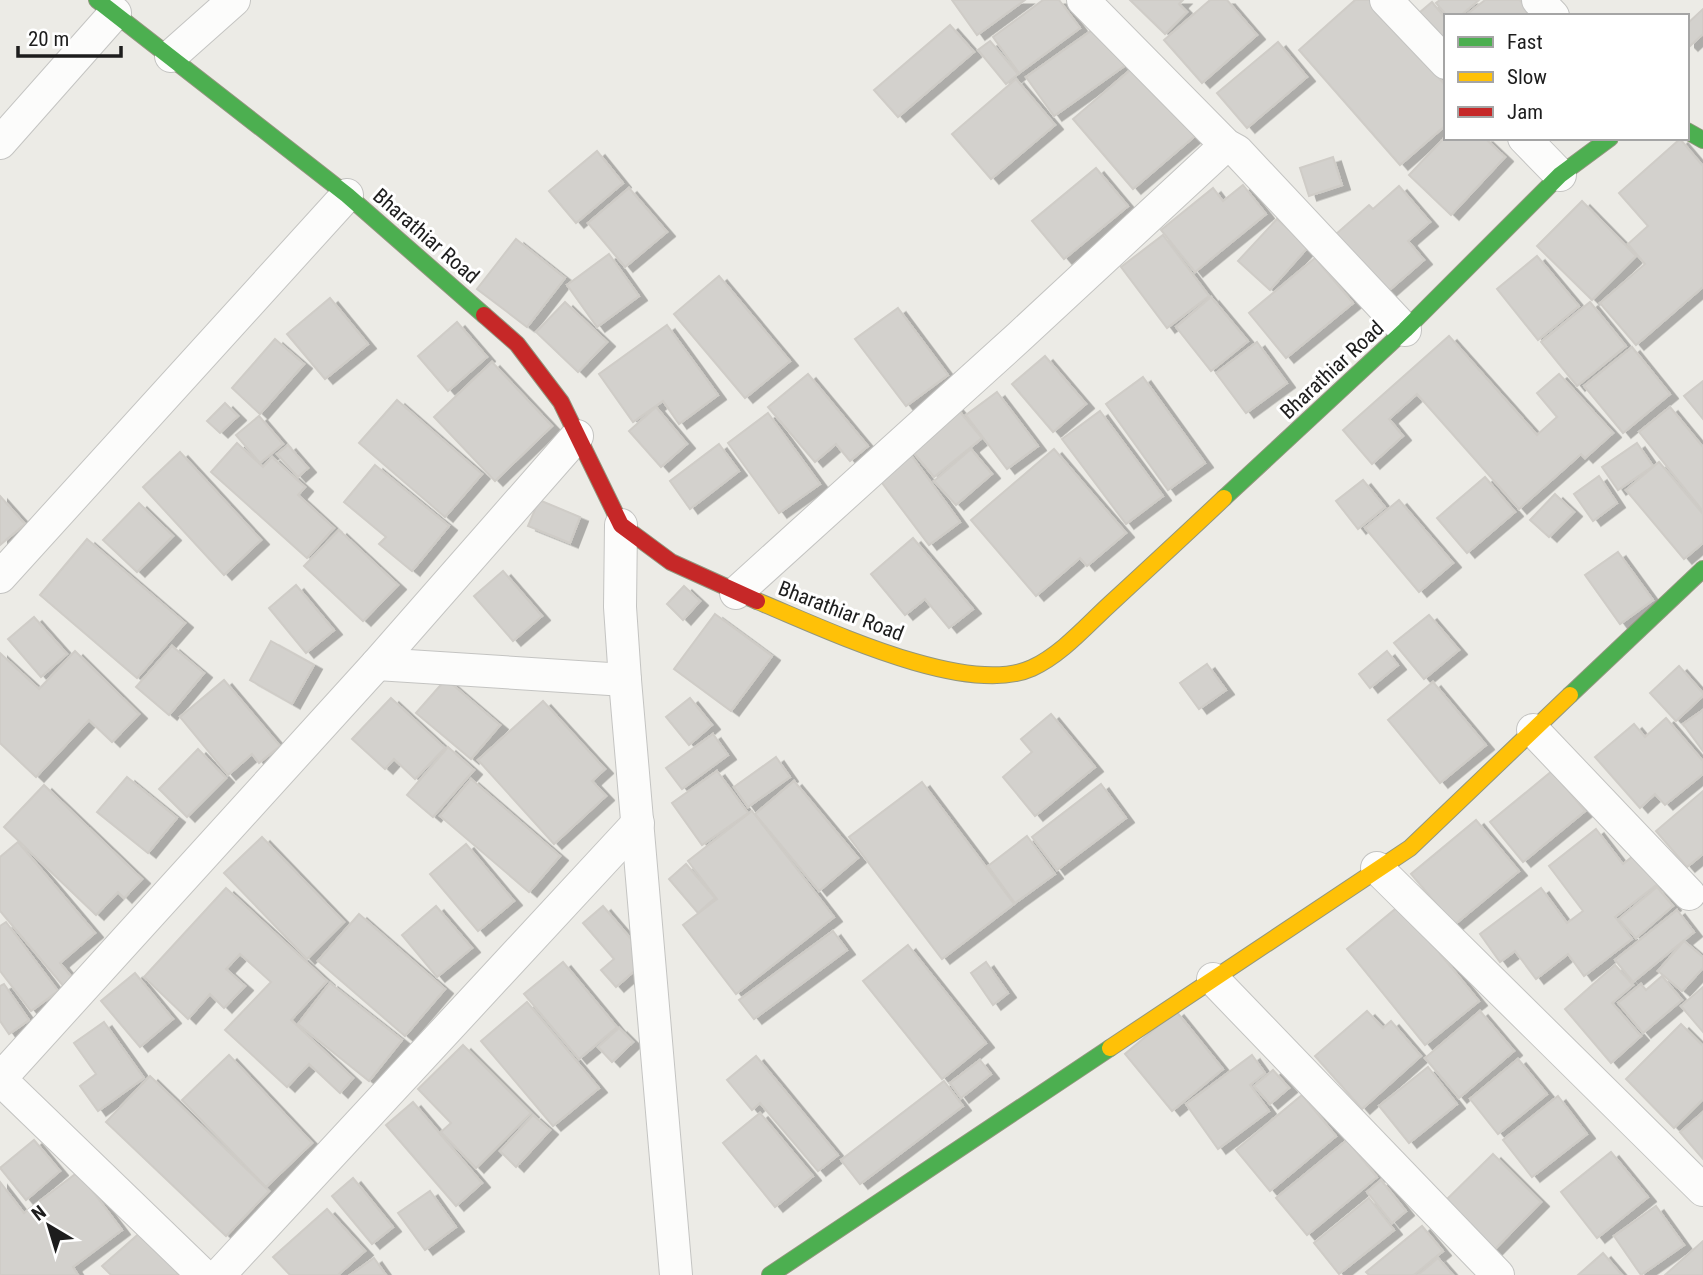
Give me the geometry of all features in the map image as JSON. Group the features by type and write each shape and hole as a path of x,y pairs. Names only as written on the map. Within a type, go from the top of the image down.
{"main road":[{"name":"Bharathiar Road","path":"106,6 347,195 517,344 561,402 621,525 671,562 736,593 900,658 995,676 1031,668 1069,642 1405,330 1560,175 1607,140"},
{"path":"770,1275 1409,848 1703,569"}],"street":[{"path":"170,56 234,0"},
{"path":"1083,0 1226,145 1237,151 1405,330"},
{"path":"1386,0 1444,61"},
{"path":"1538,0 1551,14"},
{"path":"0,143 106,6"},
{"path":"1526,140 1560,175"},
{"path":"736,593 1226,145"},
{"path":"0,577 347,195"},
{"path":"203,1275 0,1079 377,664 577,436"},
{"path":"621,525 620,607 625,680 676,1275"},
{"path":"377,664 625,680"},
{"path":"1533,730 1689,894"},
{"path":"219,1275 638,823"},
{"path":"1377,868 1703,1190"},
{"path":"1213,979 1498,1275"}],"building":[{"path":"952,0 1025,0 977,35"},
{"path":"1043,0 1059,0 1080,28 1019,73 993,37"},
{"path":"1130,0 1183,0 1179,4 1187,12 1165,34"},
{"path":"1210,0 1227,0 1257,35 1202,83 1164,40"},
{"path":"1355,0 1370,0 1444,84 1444,127 1400,165 1299,50"},
{"path":"1440,0 1479,0 1462,14 1445,14 1436,3"},
{"path":"1485,0 1520,0 1531,14 1468,14"},
{"path":"1432,2 1444,17 1444,44 1419,13"},
{"path":"1703,9 1703,34 1690,46 1689,45 1689,22"},
{"path":"1102,23 1130,62 1054,116 1026,77"},
{"path":"950,25 974,52 898,117 874,90"},
{"path":"990,41 1018,74 1006,84 978,50"},
{"path":"1278,42 1307,77 1247,128 1217,93"},
{"path":"1136,65 1195,136 1133,189 1073,119"},
{"path":"1016,79 1055,125 991,179 952,134"},
{"path":"1444,138 1487,140 1505,157 1451,215 1409,175"},
{"path":"1679,140 1703,166 1703,287 1636,345 1600,303 1645,264 1628,244 1648,226 1619,193"},
{"path":"597,151 623,183 576,223 549,191"},
{"path":"1333,157 1342,185 1309,196 1300,168"},
{"path":"1096,168 1128,206 1064,259 1032,221"},
{"path":"1243,185 1266,214 1195,272 1161,230 1213,188 1223,201"},
{"path":"1399,186 1430,222 1408,241 1424,260 1386,293 1336,234 1369,205 1373,209"},
{"path":"629,188 667,232 625,267 588,223"},
{"path":"1582,201 1636,256 1592,300 1537,246"},
{"path":"1277,219 1308,247 1270,290 1238,261"},
{"path":"1163,235 1209,296 1167,328 1121,267"},
{"path":"516,239 565,278 527,327 477,289"},
{"path":"609,254 639,296 597,327 567,285"},
{"path":"1537,256 1579,306 1538,340 1497,289"},
{"path":"1315,258 1353,303 1286,358 1249,313"},
{"path":"719,276 790,361 745,398 674,314"},
{"path":"1211,297 1248,341 1211,371 1176,327"},
{"path":"330,298 368,344 325,379 287,334"},
{"path":"565,302 607,342 578,372 536,332"},
{"path":"1590,302 1626,346 1577,386 1541,342"},
{"path":"898,308 948,375 906,406 855,339"},
{"path":"457,322 487,357 448,391 418,356"},
{"path":"667,325 718,395 679,424 663,401 633,422 599,374"},
{"path":"1449,336 1537,435 1557,417 1537,393 1559,374 1613,433 1585,458 1581,454 1519,509 1417,394 1389,419 1403,436 1372,464 1343,430"},
{"path":"275,339 304,364 260,414 232,388"},
{"path":"1257,342 1287,383 1246,413 1216,373"},
{"path":"1632,347 1670,394 1623,433 1584,386"},
{"path":"1045,356 1086,404 1053,432 1012,384"},
{"path":"492,362 552,426 495,481 434,417"},
{"path":"808,374 868,446 850,461 836,444 815,462 768,407"},
{"path":"1143,377 1205,463 1168,490 1106,404"},
{"path":"1703,381 1703,419 1684,396"},
{"path":"997,392 1038,446 1007,469 966,415"},
{"path":"397,400 482,474 445,517 359,443"},
{"path":"225,403 238,416 220,433 207,421"},
{"path":"955,406 982,438 934,477 907,445"},
{"path":"656,407 687,444 661,467 629,431"},
{"path":"1670,407 1703,447 1703,511 1639,432"},
{"path":"1100,411 1163,496 1126,524 1062,439"},
{"path":"768,413 820,484 779,513 728,443"},
{"path":"259,416 283,444 260,463 236,435"},
{"path":"237,443 263,467 272,457 305,487 298,495 334,528 307,558 211,472"},
{"path":"1637,443 1653,466 1618,490 1602,467"},
{"path":"719,444 739,471 690,509 670,481"},
{"path":"288,445 308,468 298,477 277,454"},
{"path":"905,447 960,522 929,545 873,471"},
{"path":"971,449 992,474 956,505 934,481"},
{"path":"1054,449 1126,533 1087,566 1080,558 1036,596 971,520"},
{"path":"180,452 261,540 224,575 143,487"},
{"path":"1659,462 1703,514 1703,543 1684,559 1626,490"},
{"path":"375,465 449,526 412,571 379,544 386,537 344,502"},
{"path":"1599,476 1617,503 1593,521 1574,494"},
{"path":"1485,477 1515,512 1467,553 1437,518"},
{"path":"1363,480 1385,507 1358,529 1336,501"},
{"path":"1555,494 1574,512 1549,537 1530,520"},
{"path":"0,496 25,524 0,545"},
{"path":"539,500 580,517 570,543 528,526"},
{"path":"1399,500 1453,563 1419,592 1365,528"},
{"path":"139,503 173,536 137,572 103,540"},
{"path":"339,530 398,585 363,621 304,566"},
{"path":"913,538 973,609 949,628 925,599 905,615 871,574"},
{"path":"87,539 185,623 137,678 40,595"},
{"path":"1618,552 1653,600 1620,624 1585,575"},
{"path":"503,571 542,616 513,641 474,596"},
{"path":"296,585 334,630 306,653 269,608"},
{"path":"684,586 700,601 683,620 667,604"},
{"path":"715,614 772,656 731,711 674,669"},
{"path":"1429,615 1459,650 1424,679 1394,643"},
{"path":"34,617 67,654 41,677 8,639"},
{"path":"271,641 314,665 292,704 250,680"},
{"path":"172,646 204,673 169,715 136,687"},
{"path":"75,651 139,714 112,742 89,720 36,777 0,743 0,653 39,689"},
{"path":"1387,651 1398,665 1370,688 1359,674"},
{"path":"1207,664 1226,690 1199,709 1180,683"},
{"path":"1679,666 1703,696 1676,721 1650,693"},
{"path":"446,679 500,725 471,759 416,713"},
{"path":"224,680 280,746 259,763 252,754 228,775 180,717"},
{"path":"1433,682 1486,745 1440,783 1388,720"},
{"path":"391,698 445,748 415,779 394,759 385,769 352,739"},
{"path":"690,698 712,725 689,745 666,717"},
{"path":"543,701 605,769 592,781 606,796 554,844 478,760"},
{"path":"1703,710 1703,751 1683,724"},
{"path":"1051,714 1095,767 1035,816 1003,777 1032,752 1021,739"},
{"path":"1666,718 1703,761 1703,774 1665,805 1655,794 1640,808 1595,757 1634,724 1645,737"},
{"path":"713,734 728,755 682,789 666,768"},
{"path":"448,747 474,770 433,817 407,795"},
{"path":"198,749 226,778 187,817 159,789"},
{"path":"776,757 790,777 748,807 734,787"},
{"path":"717,771 748,813 702,845 672,803"},
{"path":"1552,771 1585,811 1523,862 1490,822"},
{"path":"127,777 177,818 148,853 97,812"},
{"path":"471,779 560,856 529,892 440,816"},
{"path":"794,781 858,858 819,891 755,814"},
{"path":"922,782 1014,904 942,959 849,837"},
{"path":"1101,784 1126,818 1057,870 1032,837"},
{"path":"44,785 142,879 124,898 118,892 96,915 4,827"},
{"path":"1703,791 1703,854 1687,867 1656,831"},
{"path":"752,811 834,917 736,994 683,925 717,899 688,861"},
{"path":"1476,820 1519,871 1454,925 1411,874"},
{"path":"1596,829 1623,864 1638,852 1660,882 1615,917 1632,939 1584,976 1568,954 1536,979 1515,951 1500,962 1480,934 1541,888 1567,923 1583,911 1549,866"},
{"path":"1027,836 1055,874 1015,903 988,866"},
{"path":"262,837 344,922 307,959 224,873"},
{"path":"18,842 95,933 60,963 74,980 65,988 0,911 0,857"},
{"path":"466,844 514,901 478,931 430,874"},
{"path":"686,864 715,898 698,913 669,879"},
{"path":"1657,887 1673,906 1636,938 1619,919"},
{"path":"226,888 327,981 291,1020 353,1078 340,1093 309,1064 287,1087 225,1030 271,982 240,954 226,969 245,986 224,1008 210,994 188,1019 144,977"},
{"path":"1400,905 1479,1001 1425,1045 1347,949"},
{"path":"436,906 472,948 437,977 402,935"},
{"path":"603,906 648,959 616,987 601,970 614,959 583,923"},
{"path":"1677,910 1694,932 1633,982 1615,960"},
{"path":"359,914 445,989 405,1036 318,961"},
{"path":"6,922 58,991 31,1011 0,971 0,926"},
{"path":"833,931 847,950 754,1019 739,1000"},
{"path":"1684,941 1703,957 1703,968 1682,991 1658,971"},
{"path":"908,945 986,1043 942,1079 863,981"},
{"path":"563,962 617,1027 579,1059 524,994"},
{"path":"986,962 1008,993 993,1005 971,973"},
{"path":"1615,965 1633,985 1612,1003 1641,1036 1611,1063 1565,1009"},
{"path":"135,973 173,1019 140,1047 101,1001"},
{"path":"1662,976 1682,1000 1643,1033 1618,1003 1641,984 1646,990"},
{"path":"330,983 402,1040 369,1081 298,1024"},
{"path":"4,984 29,1020 9,1034 0,1021 0,986"},
{"path":"1703,987 1703,1032 1681,1006"},
{"path":"527,1002 599,1088 553,1126 481,1041"},
{"path":"1176,1011 1223,1069 1172,1111 1125,1054"},
{"path":"1367,1011 1383,1028 1391,1021 1421,1056 1362,1109 1315,1056"},
{"path":"1480,1011 1514,1051 1459,1098 1425,1058"},
{"path":"104,1022 144,1078 98,1111 80,1086 96,1074 74,1043"},
{"path":"1681,1024 1703,1046 1703,1099 1674,1128 1626,1079"},
{"path":"619,1028 633,1042 612,1062 598,1047"},
{"path":"463,1045 531,1113 476,1168 441,1132 451,1123 418,1089"},
{"path":"229,1055 312,1143 266,1187 182,1100"},
{"path":"1252,1055 1265,1073 1250,1085 1269,1111 1218,1149 1186,1104"},
{"path":"756,1056 838,1155 818,1171 760,1103 752,1110 727,1080"},
{"path":"1518,1059 1547,1094 1498,1134 1470,1099"},
{"path":"980,1060 991,1074 961,1098 950,1083"},
{"path":"1428,1067 1457,1104 1409,1143 1379,1106"},
{"path":"1273,1070 1289,1088 1270,1104 1254,1086"},
{"path":"150,1076 269,1191 226,1236 106,1122"},
{"path":"944,1081 963,1106 860,1184 841,1160"},
{"path":"1302,1095 1336,1136 1270,1191 1236,1150"},
{"path":"1558,1096 1587,1134 1532,1177 1503,1140"},
{"path":"413,1102 482,1183 456,1206 386,1125"},
{"path":"1703,1112 1703,1159 1680,1132"},
{"path":"760,1113 813,1176 775,1207 723,1143"},
{"path":"533,1115 550,1130 516,1167 500,1151"},
{"path":"34,1140 60,1171 26,1200 0,1168"},
{"path":"1347,1140 1377,1177 1307,1235 1276,1198"},
{"path":"1611,1152 1648,1197 1597,1238 1561,1192"},
{"path":"1493,1154 1541,1202 1491,1253 1440,1206"},
{"path":"78,1172 122,1230 73,1267 78,1275 0,1275 0,1182 24,1213"},
{"path":"353,1178 393,1227 372,1244 332,1196"},
{"path":"1381,1180 1406,1211 1392,1223 1367,1192"},
{"path":"430,1191 456,1227 425,1250 398,1213"},
{"path":"1369,1198 1394,1230 1339,1274 1314,1243"},
{"path":"1656,1206 1684,1245 1641,1275 1614,1236"},
{"path":"327,1209 365,1251 338,1275 290,1275 273,1257"},
{"path":"1422,1226 1443,1251 1414,1275 1369,1275 1366,1272"},
{"path":"142,1231 179,1272 176,1275 111,1275 102,1266"},
{"path":"1703,1241 1703,1275 1665,1275"},
{"path":"1603,1253 1622,1275 1578,1275"},
{"path":"374,1258 386,1275 350,1275"},
{"path":"1438,1258 1453,1275 1418,1275"}],"traffic: fast":[{"path":"97,0 347,195 484,315"},
{"path":"1689,132 1703,140"},
{"path":"1224,498 1405,330 1560,175 1607,140"},
{"path":"1570,695 1703,569"},
{"path":"770,1275 1110,1048"}],"traffic: slow":[{"path":"757,601 894,656 970,674 1004,675 1032,668 1064,647 1224,498"},
{"path":"1110,1048 1410,848 1570,695"}],"traffic: jam":[{"path":"484,315 517,344 561,402 621,525 671,562 757,601"}]}
